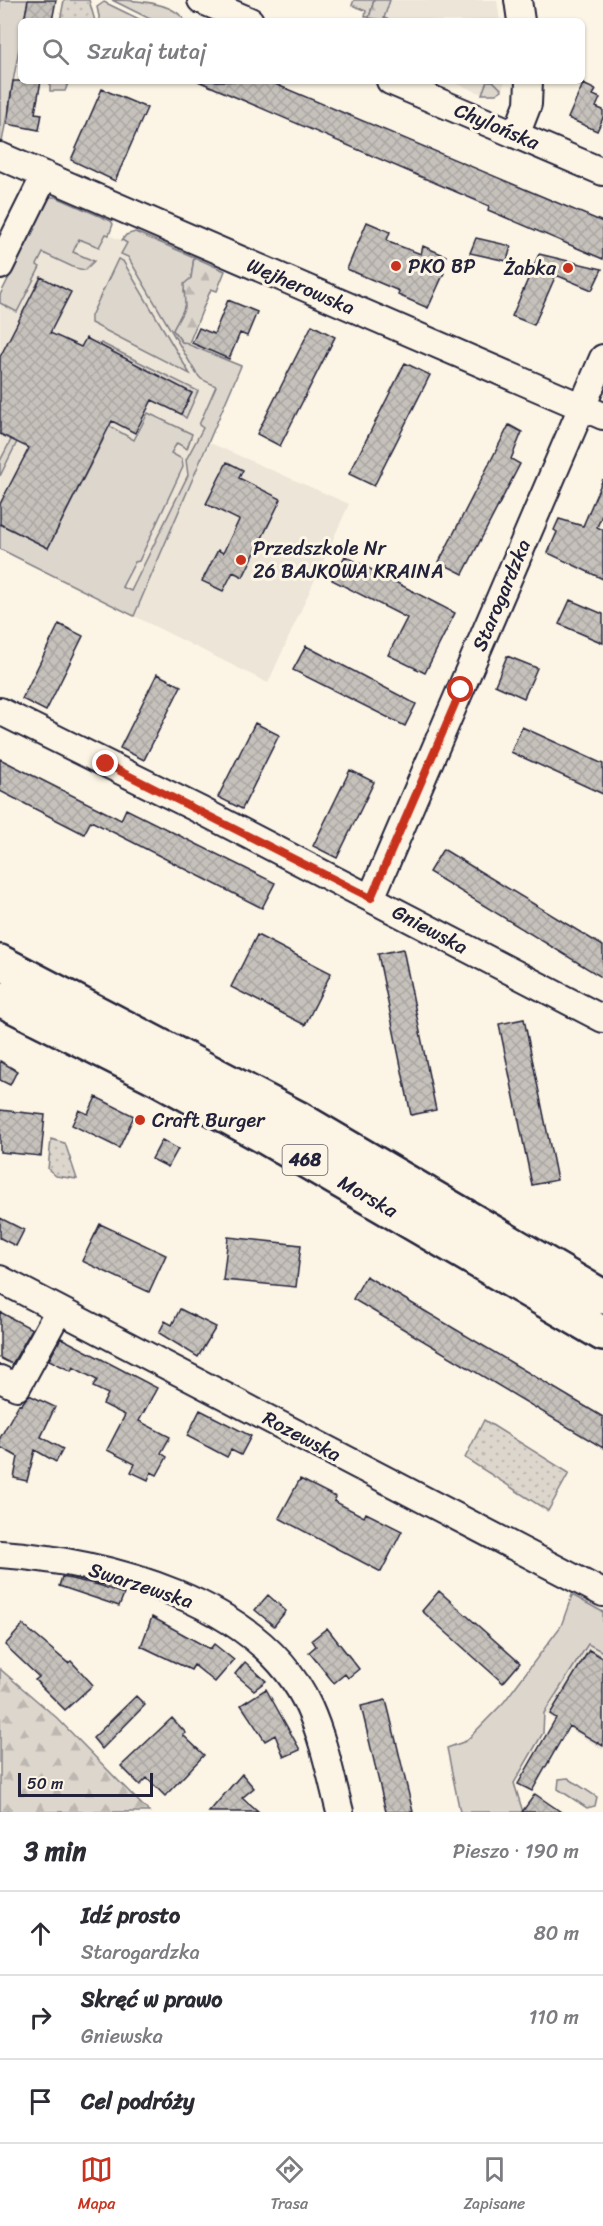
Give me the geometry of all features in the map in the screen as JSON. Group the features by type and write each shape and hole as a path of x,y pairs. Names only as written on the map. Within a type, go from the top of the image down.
{"main road":[{"name":"Morska","path":"0,962 305,1122 603,1297"},
{"name":"Morska","path":"0,999 265,1137 603,1334"}],"street":[{"path":"201,0 243,18"},
{"path":"518,0 521,18"},
{"name":"Chylońska","path":"397,84 603,172"},
{"path":"516,135 528,104 529,84"},
{"name":"Wejherowska","path":"0,156 593,411"},
{"path":"0,266 45,175"},
{"name":"Starogardzka","path":"371,898 593,411 603,358"},
{"name":"Gniewska","path":"0,711 371,898 603,1019"},
{"name":"Rozewska","path":"0,1279 603,1593"},
{"path":"0,1379 16,1387 59,1310"},
{"name":"Swarzewska","path":"0,1554 36,1556 146,1582 197,1602 232,1622 279,1664 309,1707 322,1742 340,1812"}],"shaded area":[{"path":"374,0 497,0 500,18 369,18"},
{"path":"458,84 504,84 502,90 496,94 482,94"},
{"path":"48,210 215,279 189,343 241,366 172,527 210,443 349,504 268,683 0,549 0,303"},
{"path":"588,1643 603,1652 603,1750 544,1713"}],"green space":[{"path":"0,0 28,0 25,18 18,18 18,54 2,142 0,141"},
{"path":"64,0 89,0 94,18 61,18"},
{"path":"112,0 152,3 171,9 182,18 148,18"},
{"path":"354,0 374,0 369,18 365,16 366,11 352,5"},
{"path":"374,0 390,0 384,18 369,18"},
{"path":"104,2 137,18 99,18 97,7"},
{"path":"50,84 68,84 65,91 50,91"},
{"path":"486,84 496,84 502,90 496,94 482,94"},
{"path":"50,197 56,197 111,221 113,224 109,235 106,234 99,247 79,239 73,252 94,261 85,270 75,268 43,253 37,265 40,267 17,312 0,303 0,295"},
{"path":"135,232 194,257 191,278 184,291 184,307 173,330 182,342 241,366 134,616 0,549 0,524 48,548 103,440 72,405 134,440 148,413 192,434 187,449 177,443 171,453 182,459 183,467 139,561 135,562 122,587 131,591 188,475 186,460 203,428 199,425 216,386 201,379 196,373 128,257 121,254 127,243 122,240 126,235"},
{"path":"194,257 225,271 217,291 211,289 189,343 182,342 173,330 185,307 184,284 191,278"},
{"path":"118,259 123,261 190,374 91,323 91,316"},
{"path":"101,343 198,391 186,418 181,414 192,393 99,345"},
{"path":"35,394 35,406 0,476 0,461"},
{"path":"51,1139 65,1143 77,1179 56,1176 48,1169"},
{"path":"484,1420 569,1473 548,1511 465,1458"},
{"path":"572,1595 603,1612 603,1652 588,1644 544,1713 543,1733 514,1783 523,1812 460,1812 447,1748 466,1741 504,1702 561,1626"},
{"path":"0,1669 57,1718 149,1812 0,1812"},
{"path":"568,1778 597,1797 595,1806 587,1808 558,1789 559,1779"}],"building":[{"path":"28,0 56,0 53,18 25,18"},
{"path":"13,81 18,81 18,84 40,84 35,113 42,114 39,130 7,124"},
{"path":"205,84 275,84 603,222 603,259 488,210 489,206"},
{"path":"583,84 596,90 593,95 600,98 596,107 603,110 603,118 597,131 568,118"},
{"path":"102,89 147,108 115,181 71,160"},
{"name":"PKO BP","path":"367,222 390,232 387,240 391,243 421,254 423,246 446,256 440,272 444,273 428,308 398,295 399,291 347,269"},
{"path":"476,238 511,246 507,261 470,253"},
{"path":"539,254 602,269 592,290 556,275 534,325 512,316"},
{"path":"41,277 71,292 50,333 81,347 86,338 192,393 181,414 152,400 135,433 112,421 48,548 0,524 0,504 29,448 0,434 0,357"},
{"path":"228,300 257,312 247,336 240,333 229,359 192,343 199,328 214,334"},
{"path":"312,325 335,337 280,446 257,434"},
{"path":"405,363 430,375 374,486 349,474"},
{"path":"509,425 522,432 511,459 520,464 463,574 439,562"},
{"path":"227,462 243,470 239,478 281,499 243,577 233,572 223,591 202,581 218,550 223,553 239,520 206,504"},
{"path":"603,479 603,513 597,527 603,530 603,579 548,553 557,532 554,530 559,519 583,526"},
{"path":"345,556 455,613 425,673 388,655 407,618 332,580"},
{"path":"570,600 603,614 603,643 559,624"},
{"path":"59,624 83,636 46,711 22,699"},
{"path":"306,646 416,704 405,726 293,670"},
{"path":"507,656 537,668 524,698 495,685"},
{"path":"157,674 181,686 144,760 120,748"},
{"path":"255,723 279,735 242,809 218,797"},
{"path":"522,727 603,764 603,794 511,752"},
{"path":"0,759 121,820 126,809 275,883 262,908 91,821 84,834 0,791"},
{"path":"350,770 374,782 337,858 313,846"},
{"path":"443,849 603,946 603,978 429,872"},
{"path":"257,935 331,973 305,1025 231,987"},
{"path":"403,949 436,1110 411,1115 378,954"},
{"path":"524,1019 557,1180 532,1185 499,1024"},
{"path":"0,1061 17,1071 10,1085 0,1080"},
{"path":"96,1097 134,1116 119,1148 72,1125 79,1110 88,1114"},
{"path":"0,1110 45,1115 41,1156 0,1152"},
{"path":"162,1140 178,1149 168,1167 152,1159"},
{"path":"0,1218 24,1230 16,1246 0,1238"},
{"path":"100,1224 166,1255 149,1292 82,1261"},
{"path":"228,1237 301,1245 296,1287 223,1280"},
{"path":"366,1276 603,1417 603,1448 353,1299"},
{"path":"180,1309 216,1327 198,1357 159,1333 165,1321 172,1325"},
{"path":"0,1312 32,1329 12,1364 0,1358"},
{"path":"61,1338 157,1388 139,1421 170,1437 161,1453 167,1457 157,1475 151,1472 148,1480 131,1472 135,1464 107,1450 125,1415 103,1404 108,1394 93,1387 97,1380 73,1367 71,1371 49,1360"},
{"path":"29,1395 55,1407 41,1437 63,1449 56,1462 35,1450 27,1481 14,1478 18,1457 0,1447 0,1438 19,1404 21,1405"},
{"path":"200,1410 251,1436 241,1455 231,1450 227,1457 187,1436"},
{"path":"300,1479 336,1497 334,1501 364,1517 366,1513 402,1531 381,1572 279,1518"},
{"path":"62,1577 99,1585 124,1594 119,1606 59,1586"},
{"path":"439,1591 520,1663 503,1683 422,1611"},
{"path":"268,1595 286,1611 274,1626 255,1610"},
{"path":"152,1617 210,1649 214,1644 234,1660 215,1682 194,1665 191,1670 141,1646"},
{"path":"23,1625 68,1663 71,1661 93,1685 65,1710 35,1680 39,1677 5,1645"},
{"path":"327,1628 359,1669 348,1678 345,1674 334,1683 309,1652 316,1646 312,1640"},
{"path":"589,1650 603,1658 603,1746 569,1726 532,1791 518,1784 556,1718 550,1714"},
{"path":"245,1662 266,1681 254,1690 235,1674"},
{"path":"266,1689 300,1750 284,1757 275,1735 265,1741 241,1705"},
{"path":"136,1696 145,1705 102,1749 93,1738"},
{"path":"386,1700 413,1812 386,1812 361,1706"},
{"path":"172,1718 186,1733 183,1735 204,1755 165,1796 147,1778 140,1785 121,1766"},
{"path":"242,1774 254,1788 242,1798 258,1812 209,1812"},
{"path":"535,1794 561,1812 522,1812"}],"place":[{"name":"PKO BP","path":"396,266"},
{"name":"Żabka","path":"568,268"},
{"name":"Przedszkole Nr 26 BAJKOWA KRAINA","path":"241,560"},
{"name":"Craft Burger","path":"140,1120"}],"route":[{"path":"106,764 371,898 461,690"}]}
